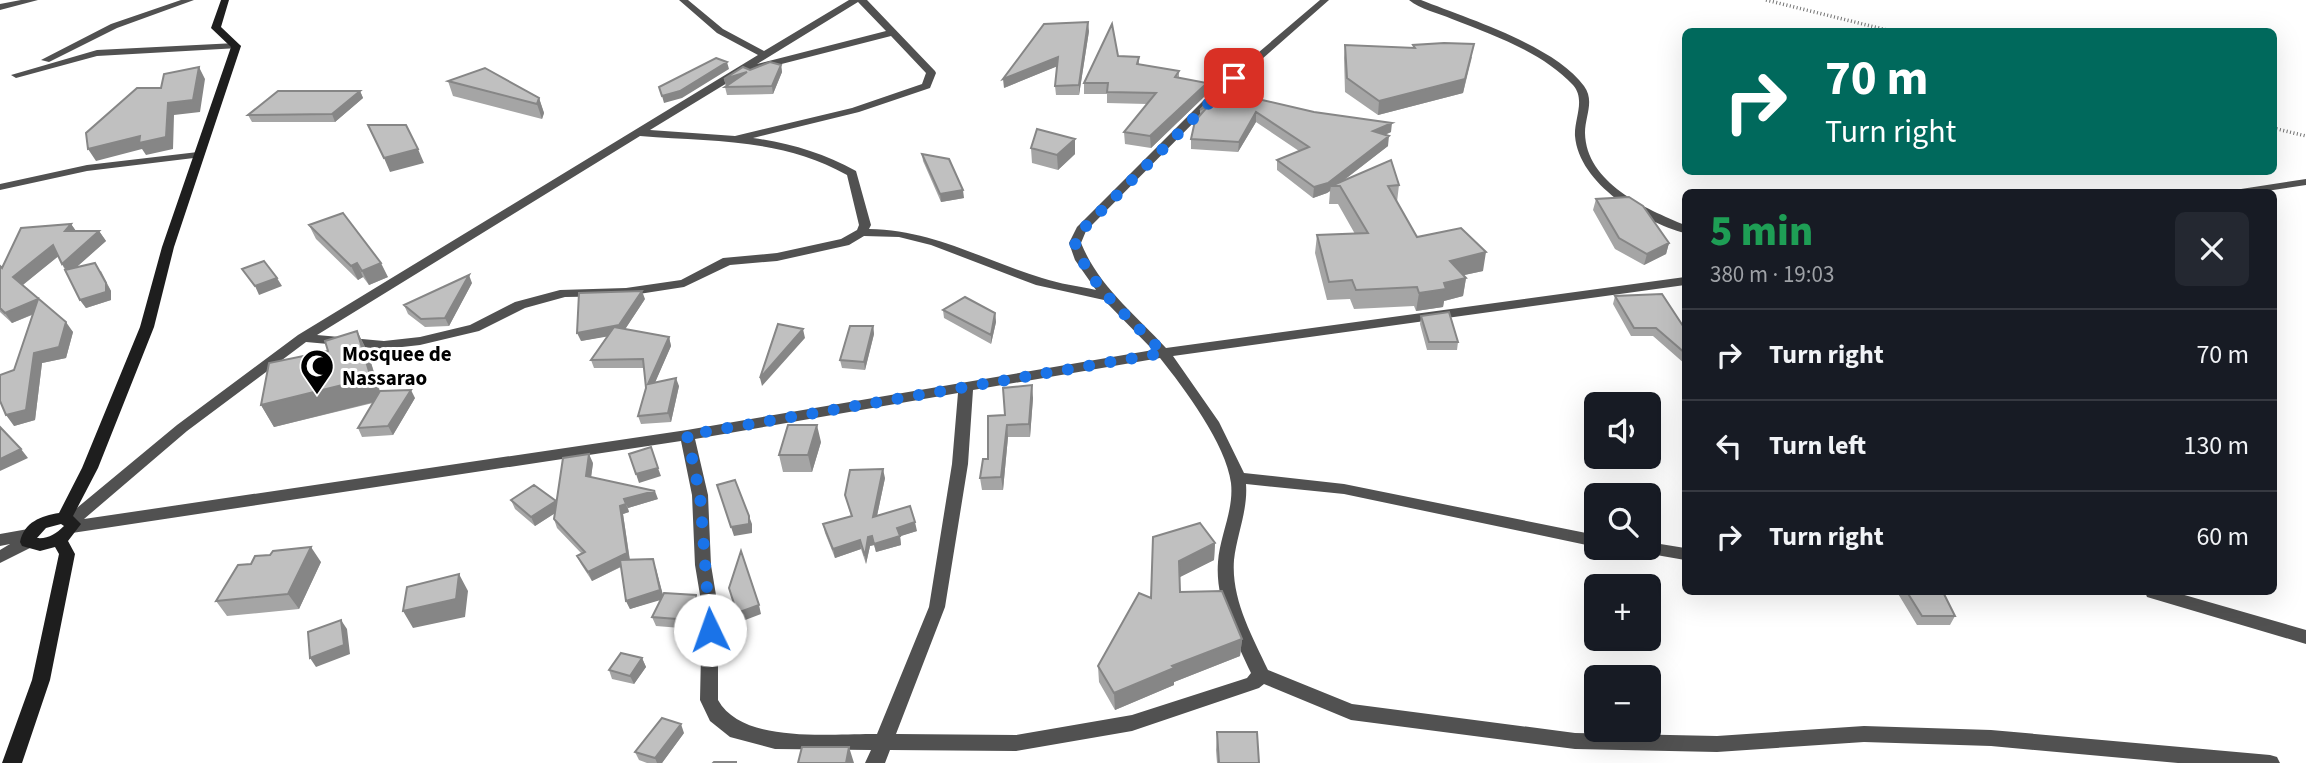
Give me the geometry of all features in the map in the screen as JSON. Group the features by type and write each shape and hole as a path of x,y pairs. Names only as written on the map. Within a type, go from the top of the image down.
{"street":[{"path":"0,7 34,0"},
{"path":"190,0 114,26 12,76 97,53 236,46"},
{"path":"225,0 216,28 236,46"},
{"path":"682,0 720,31 764,55"},
{"path":"0,540 28,538 39,545 67,526 182,428 303,338 855,0"},
{"path":"734,139 855,110 926,86 931,73 862,0"},
{"path":"1325,0 1216,94 1082,230 1075,243 1080,261 1109,297 1163,353 1192,392 1239,478 1241,495 1226,575 1233,607 1261,675 1350,712 1575,741 1717,744 1877,734 1991,738 2270,763"},
{"path":"1413,0 1527,49 1578,84 1584,94 1582,144 1597,171 1625,201 1682,228"},
{"path":"736,72 894,32"},
{"path":"12,763 41,680 66,554 67,526 148,327 168,247 236,46"},
{"path":"641,133 734,139 793,149 836,162 852,173 865,225 862,232"},
{"path":"0,187 87,168 198,155"},
{"path":"2260,189 2306,182"},
{"path":"303,338 384,345 419,341 474,328 520,305 565,293 626,292 684,284 727,261 778,257 845,242 862,232 899,233 935,242 1040,282 1109,297"},
{"path":"67,526 687,435 1163,353 1682,281"},
{"path":"875,763 937,607 960,464 966,387"},
{"path":"687,435 700,495 703,565 710,607 709,700 717,715 737,731 775,741 1016,743 1132,723 1253,683 1261,675"},
{"path":"1239,478 1344,489 1584,539"},
{"path":"0,557 28,538"},
{"path":"1661,550 1682,554"},
{"path":"2163,595 2306,637"}],"path":[{"path":"1766,0 1879,28"},
{"path":"2277,129 2306,136"}],"building":[{"path":"1088,22 1079,85 1055,86 1058,57 1003,79 1044,24"},
{"path":"1112,24 1118,56 1139,57 1137,64 1179,71 1175,77 1207,83 1150,136 1124,132 1156,93 1107,92 1108,83 1084,83"},
{"path":"1474,44 1465,79 1379,101 1347,78 1345,45 1415,48 1413,45"},
{"path":"716,58 727,62 680,91 662,96 659,87"},
{"path":"770,62 781,65 772,86 725,87 747,72 724,79 743,67 750,70"},
{"path":"199,67 193,100 168,103 166,137 139,143 140,136 88,149 86,133 137,88 161,88 164,74"},
{"path":"485,68 539,98 537,104 448,81"},
{"path":"1223,87 1237,90 1232,93 1314,112 1392,123 1373,131 1389,136 1328,183 1314,187 1277,160 1309,147 1256,112 1239,142 1191,139 1195,121 1209,105 1200,110"},
{"path":"278,91 360,91 332,114 248,115"},
{"path":"368,125 406,125 418,149 384,158"},
{"path":"1037,129 1075,139 1057,155 1031,148"},
{"path":"922,154 949,159 963,190 940,194"},
{"path":"1391,160 1399,185 1388,186 1417,237 1461,228 1486,252 1450,261 1466,278 1444,283 1446,289 1419,293 1417,287 1356,290 1352,280 1329,282 1317,235 1368,233 1340,186 1331,186"},
{"path":"1629,197 1643,206 1669,243 1647,254 1619,238 1596,199"},
{"path":"343,213 381,263 362,271 357,263 351,266 309,225"},
{"path":"71,224 65,231 99,231 62,264 53,245 13,277 66,322 59,347 34,353 26,410 6,415 0,401 0,375 14,370 38,299 5,313 0,308 0,266 2,268 21,228"},
{"path":"264,261 277,278 255,286 242,269"},
{"path":"95,263 106,283 106,292 80,300 65,270"},
{"path":"469,275 445,318 421,319 404,305"},
{"path":"642,291 619,325 577,333 579,293"},
{"path":"1662,294 1682,324 1682,350 1656,328 1634,328 1615,296"},
{"path":"965,297 995,313 991,335 943,310"},
{"path":"1449,312 1458,342 1429,342 1421,316"},
{"path":"778,324 803,329 760,378"},
{"path":"850,326 873,326 864,362 840,360"},
{"path":"614,327 669,337 648,384 676,378 668,413 638,416 646,388 643,359 591,360"},
{"path":"357,331 371,378 261,405 269,363 328,351 325,341"},
{"path":"1032,385 1029,424 1007,425 1001,477 980,478 983,459 988,459 988,416 1005,415 1003,388"},
{"path":"411,390 388,426 358,428 380,391"},
{"path":"788,425 817,425 808,455 779,455"},
{"path":"0,427 21,449 0,459"},
{"path":"651,447 658,468 636,474 629,454"},
{"path":"589,454 586,476 655,491 624,499 626,504 620,506 627,553 588,572 577,556 585,552 554,519 563,458"},
{"path":"883,469 873,517 910,506 915,522 897,528 900,536 874,544 872,536 868,537 865,556 860,540 833,549 823,524 852,516 845,495 850,470"},
{"path":"735,480 749,516 749,524 731,527 717,485"},
{"path":"534,485 556,501 531,517 511,500"},
{"path":"1200,523 1215,543 1179,561 1180,592 1222,591 1242,639 1172,666 1174,668 1114,693 1098,666 1139,593 1151,598 1153,537"},
{"path":"311,547 288,594 216,601 238,565 251,564 255,556 270,555 273,551"},
{"path":"741,551 759,605 737,613 729,588"},
{"path":"653,559 660,590 626,601 620,560"},
{"path":"459,574 456,599 403,611 407,587"},
{"path":"664,593 696,595 696,606 690,620 652,617"},
{"path":"1909,595 1944,595 1955,616 1922,616"},
{"path":"341,620 344,645 310,658 308,632"},
{"path":"621,653 642,658 630,676 609,670"},
{"path":"662,718 681,724 655,758 635,752"},
{"path":"1217,732 1257,732 1259,763 1219,763"},
{"path":"802,747 849,747 846,763 798,763"}],"place":[{"name":"Mosquee de Nassarao","path":"317,396"}],"route":[{"path":"710,630 710,607 703,565 700,495 687,435 1163,353 1109,297 1080,261 1075,243 1082,230 1234,78"}]}
